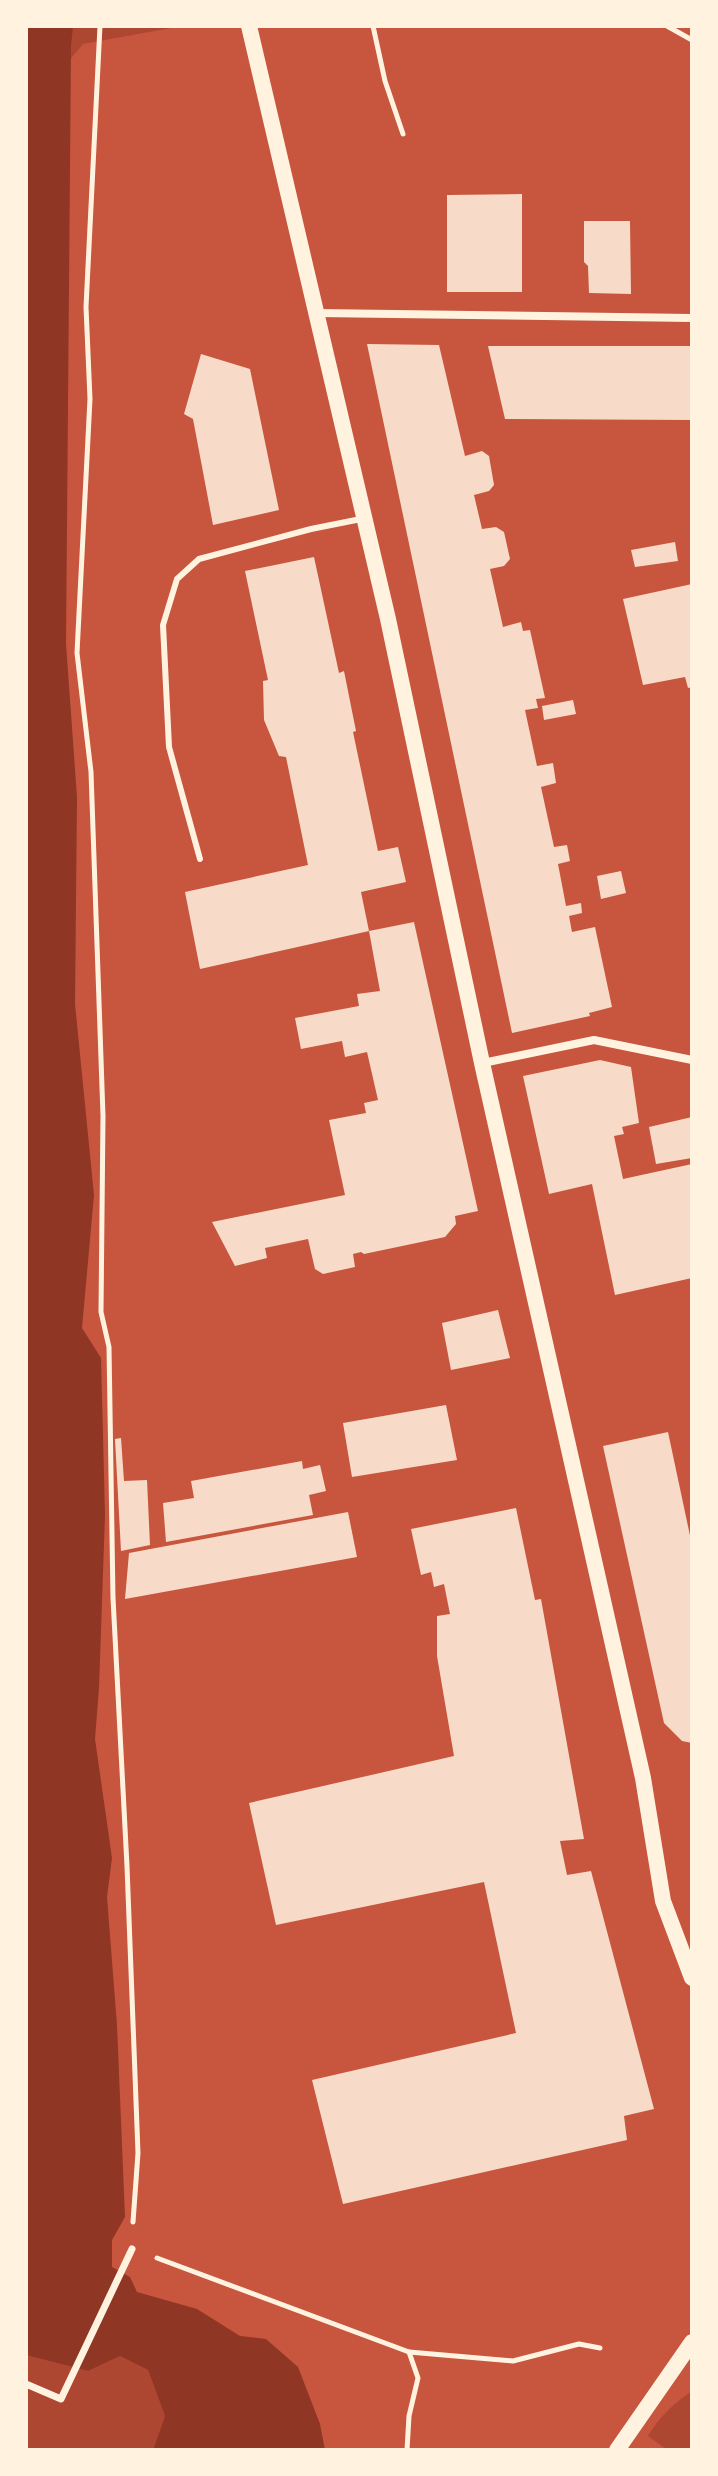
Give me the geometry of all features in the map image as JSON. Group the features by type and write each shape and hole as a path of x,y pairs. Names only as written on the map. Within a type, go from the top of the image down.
{"main road":[{"path":"249,26 388,619 482,1063 643,1778 663,1901 692,1978"},
{"path":"617,2450 692,2342"}],"street":[{"path":"316,313 692,318"},
{"path":"482,1063 594,1040 692,1060"},
{"path":"26,2384 61,2399 132,2249"}],"lane":[{"path":"200,859 169,747 163,625 177,579 199,559 311,529 365,519"}],"path":[{"path":"100,26 86,307 90,399 77,653 91,772 103,1116 101,1312 109,1347 113,1598 138,2153 132,2249 409,2352 513,2361 579,2344 600,2348"},
{"path":"373,26 385,81 403,134"},
{"path":"667,26 692,40"},
{"path":"407,2450 409,2416 418,2378 409,2352"}],"shaded area":[{"path":"26,26 182,26 83,44 26,112"},
{"path":"26,26 73,26 66,644 77,797 75,1004 94,1195 82,1328 101,1358 105,1515 95,1739 112,1858 107,1897 117,2025 125,2217 112,2240 112,2267 130,2277 137,2292 197,2309 240,2336 266,2339 298,2367 320,2424 325,2450 153,2450 165,2416 148,2370 120,2356 88,2371 26,2355"},
{"path":"26,2355 88,2371 120,2356 148,2370 165,2416 153,2450 26,2450"},
{"path":"692,2391 692,2450 667,2450 648,2436 667,2411"}],"building":[{"path":"522,194 522,292 447,292 447,195"},
{"path":"584,221 630,221 631,294 589,293 588,266 584,262"},
{"path":"367,344 439,345 465,456 482,451 489,456 494,485 489,491 474,495 482,529 496,527 504,532 510,559 504,566 490,569 503,627 521,622 523,631 530,630 545,698 536,699 538,708 525,710 537,766 553,763 556,783 541,787 554,847 567,845 570,861 558,864 566,906 581,903 582,913 569,916 572,932 595,927 612,1007 589,1013 590,1016 512,1033"},
{"path":"488,346 692,346 692,420 505,419"},
{"path":"201,354 250,369 279,510 213,525 193,419 184,414"},
{"path":"675,542 678,561 635,567 631,550"},
{"path":"314,557 339,673 344,671 356,731 353,732 378,851 398,847 406,882 361,892 369,931 200,969 185,892 308,865 286,757 279,756 264,720 263,681 268,680 245,571"},
{"path":"692,584 692,687 688,688 685,677 643,685 623,599"},
{"path":"573,700 576,714 544,720 542,706"},
{"path":"621,871 626,893 601,899 597,876"},
{"path":"414,922 478,1211 455,1216 456,1224 445,1237 353,1254 355,1267 323,1274 315,1269 308,1239 265,1248 267,1258 235,1266 212,1222 345,1195 329,1120 366,1113 364,1103 378,1100 367,1052 345,1057 342,1041 301,1049 295,1018 359,1006 357,994 380,991 369,931"},
{"path":"600,1060 631,1067 639,1123 622,1127 624,1134 614,1136 623,1179 692,1164 692,1278 615,1295 592,1184 549,1194 523,1076"},
{"path":"692,1117 692,1158 656,1164 649,1127"},
{"path":"498,1310 510,1358 451,1370 442,1323"},
{"path":"446,1405 457,1460 352,1477 343,1423"},
{"path":"668,1432 692,1545 692,1743 682,1741 664,1723 603,1446"},
{"path":"121,1438 124,1481 147,1480 150,1545 121,1551 115,1439"},
{"path":"302,1461 303,1469 320,1465 326,1491 309,1495 313,1515 166,1542 163,1503 194,1498 191,1481"},
{"path":"516,1508 535,1600 541,1599 584,1839 560,1841 567,1875 591,1871 654,2109 624,2116 627,2140 343,2204 312,2080 516,2033 484,1882 276,1925 249,1803 454,1756 437,1656 437,1616 450,1614 444,1584 434,1587 431,1572 421,1575 411,1529"},
{"path":"348,1512 357,1557 125,1599 129,1553"}]}
